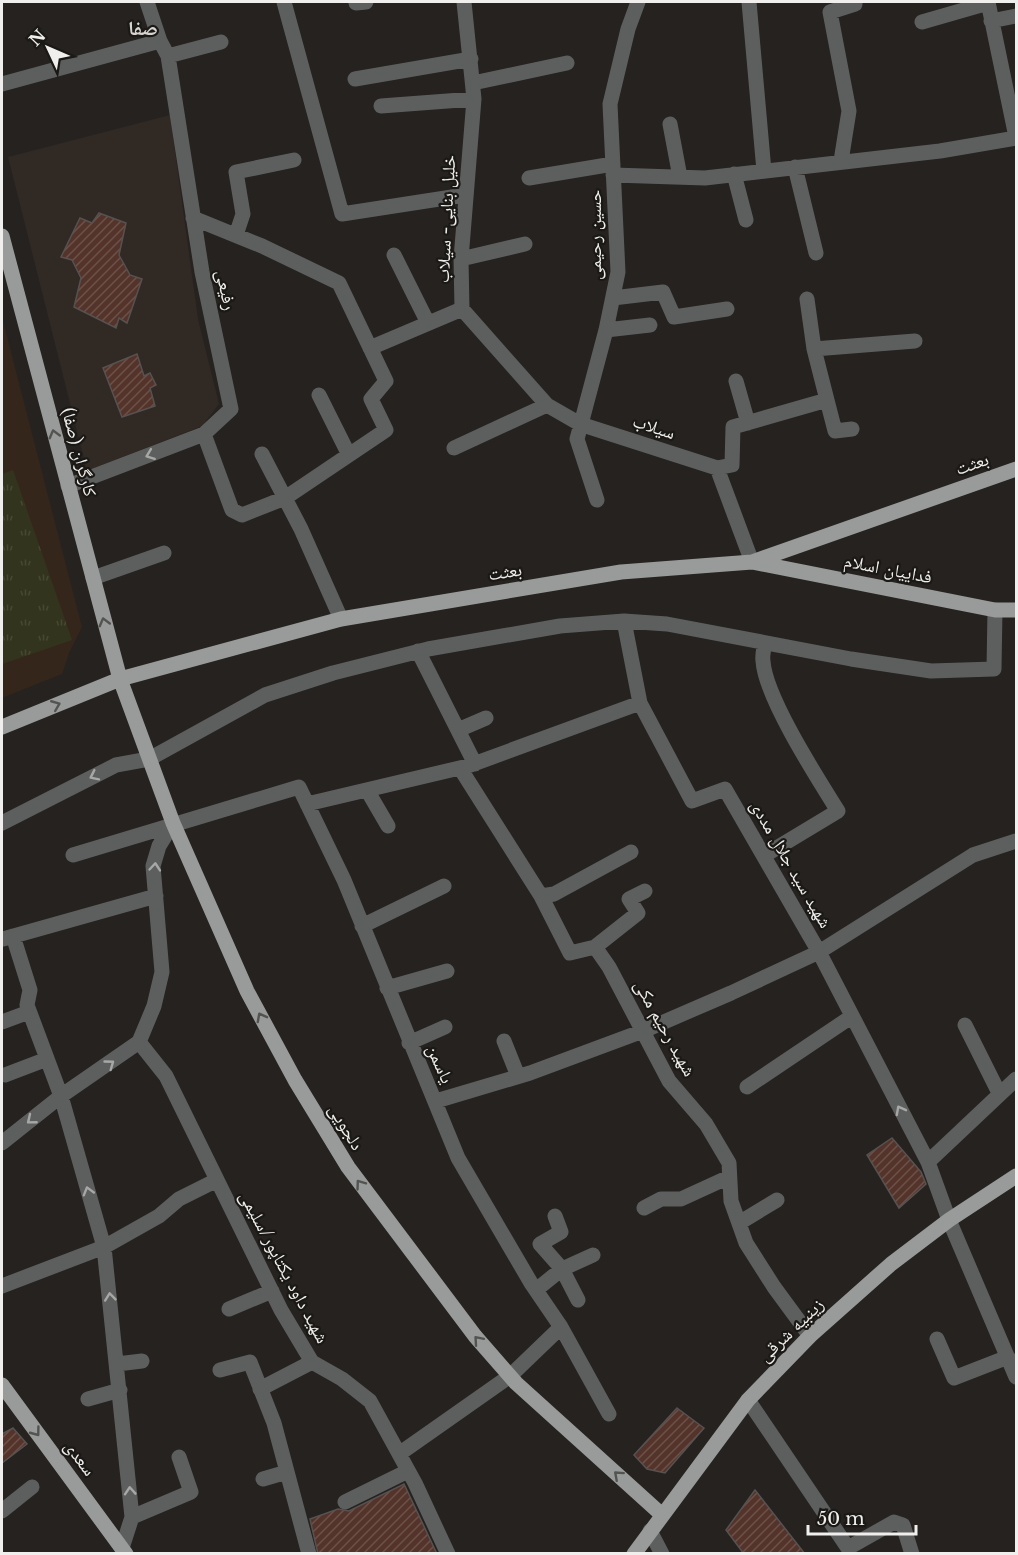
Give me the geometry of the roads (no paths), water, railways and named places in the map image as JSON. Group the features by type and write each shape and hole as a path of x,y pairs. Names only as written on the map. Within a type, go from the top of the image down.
{"main road":[{"name":"کارگران (صفا)","path":"2,239 120,679"},
{"name":"بعثت","path":"2,727 120,679 341,619 621,572 752,562 1017,469"},
{"name":"فداییان اسلام","path":"752,562 995,610 1017,610"},
{"name":"دلجویی","path":"120,679 173,823 247,991 295,1080 336,1148 416,1261 474,1336 510,1376 662,1514"},
{"name":"زینبیه شرقی","path":"634,1554 748,1400 810,1336 891,1264 949,1220 1017,1176"},
{"name":"سعدی","path":"2,1385 124,1551"}],"street":[{"name":"رفیعی","path":"68,486 204,434 231,409 202,273 168,56 160,41 147,2"},
{"path":"284,2 342,214 465,195"},
{"name":"خلیل بنایی- سیلاب","path":"464,2 473,91 461,259 462,309 547,405 580,424"},
{"name":"حسین رحیمی","path":"597,500 577,439 606,330 618,272 610,104 628,29 638,2"},
{"path":"749,2 764,171"},
{"path":"841,161 849,111 830,12 855,4 855,2"},
{"path":"529,178 613,169 705,178 940,151 1017,138 988,2 922,22"},
{"path":"991,21 1017,16"},
{"path":"2,84 160,41"},
{"path":"168,56 221,42"},
{"path":"355,79 471,59"},
{"path":"381,106 473,91 567,63"},
{"path":"670,124 680,177"},
{"path":"236,235 243,214 236,172 294,160"},
{"path":"795,167 816,253"},
{"path":"734,174 746,220"},
{"path":"193,218 236,235 339,283 386,381 372,399 386,430 285,498 242,515 232,510 204,434"},
{"path":"461,259 525,244"},
{"path":"394,255 428,323"},
{"path":"613,298 663,292 674,317 727,309"},
{"path":"807,299 814,349 835,431 852,429"},
{"path":"370,348 462,309"},
{"path":"606,330 650,325"},
{"path":"814,349 915,341"},
{"path":"736,381 748,423"},
{"path":"319,395 349,455"},
{"path":"752,562 717,468 732,465 733,427 827,400"},
{"path":"454,448 547,405"},
{"name":"سیلاب","path":"580,424 717,468"},
{"path":"262,454 341,619"},
{"path":"93,578 164,553"},
{"path":"2,823 116,765 149,759 265,695 333,673 418,651 560,626 624,621 667,624 931,671 994,669 995,610"},
{"name":"شهید سید جلال مددی","path":"624,621 640,703 692,801 725,789 765,855 819,952 928,1162 949,1220 1017,1377"},
{"path":"765,643 763,661 770,687 812,769 838,811 765,855"},
{"path":"418,651 458,730 467,766 541,896 570,953 595,947 638,913 629,899 645,891"},
{"path":"73,855 173,823 299,787 307,804 467,766 640,703"},
{"path":"458,730 486,718"},
{"path":"367,790 388,826"},
{"name":"یاسمن","path":"307,804 344,880 458,1158 536,1290 561,1327 609,1414"},
{"path":"2,1143 61,1096 139,1042 154,1006 162,972 153,866 159,846 173,823"},
{"path":"436,1101 518,1076 643,1031 819,952 973,855 1017,841"},
{"path":"541,896 554,894 631,852"},
{"path":"362,926 444,886"},
{"path":"124,1551 132,1517 104,1247 61,1096 29,1012 27,1005 30,990 8,937 156,896"},
{"name":"شهید رحیم مکی","path":"595,947 669,1081 706,1124 729,1163 731,1201 746,1243 774,1287 810,1336"},
{"path":"387,988 447,971"},
{"path":"2,1022 29,1012"},
{"path":"747,1087 851,1017"},
{"path":"965,1025 999,1093"},
{"path":"410,1044 445,1027"},
{"path":"504,1041 518,1076"},
{"name":"شهید داود یکتاپور/سلیمی","path":"139,1042 166,1076 272,1291 312,1362 342,1379 370,1401 408,1471 448,1554"},
{"path":"5,1075 47,1059"},
{"path":"928,1162 999,1093 1017,1079"},
{"path":"644,1208 662,1199 681,1199 729,1177"},
{"path":"2,1286 104,1247 159,1216 179,1199 217,1180"},
{"path":"739,1223 777,1200"},
{"path":"555,1216 561,1232 540,1244 562,1269 578,1300"},
{"path":"536,1290 562,1269 593,1255"},
{"path":"229,1309 272,1291"},
{"path":"399,1454 510,1376 561,1327"},
{"path":"937,1339 954,1378 1008,1357"},
{"path":"117,1364 142,1361"},
{"path":"219,1370 250,1362 274,1423 309,1554"},
{"path":"260,1389 312,1362"},
{"path":"88,1399 120,1390"},
{"path":"748,1400 848,1548 894,1522 903,1525 912,1554"},
{"path":"132,1517 191,1492 179,1457"},
{"path":"345,1502 408,1471"},
{"path":"262,1479 287,1472"},
{"path":"2,1511 32,1487"},
{"path":"650,1531 662,1554"}],"district":[{"name":"صفا","path":"143,28"}]}
